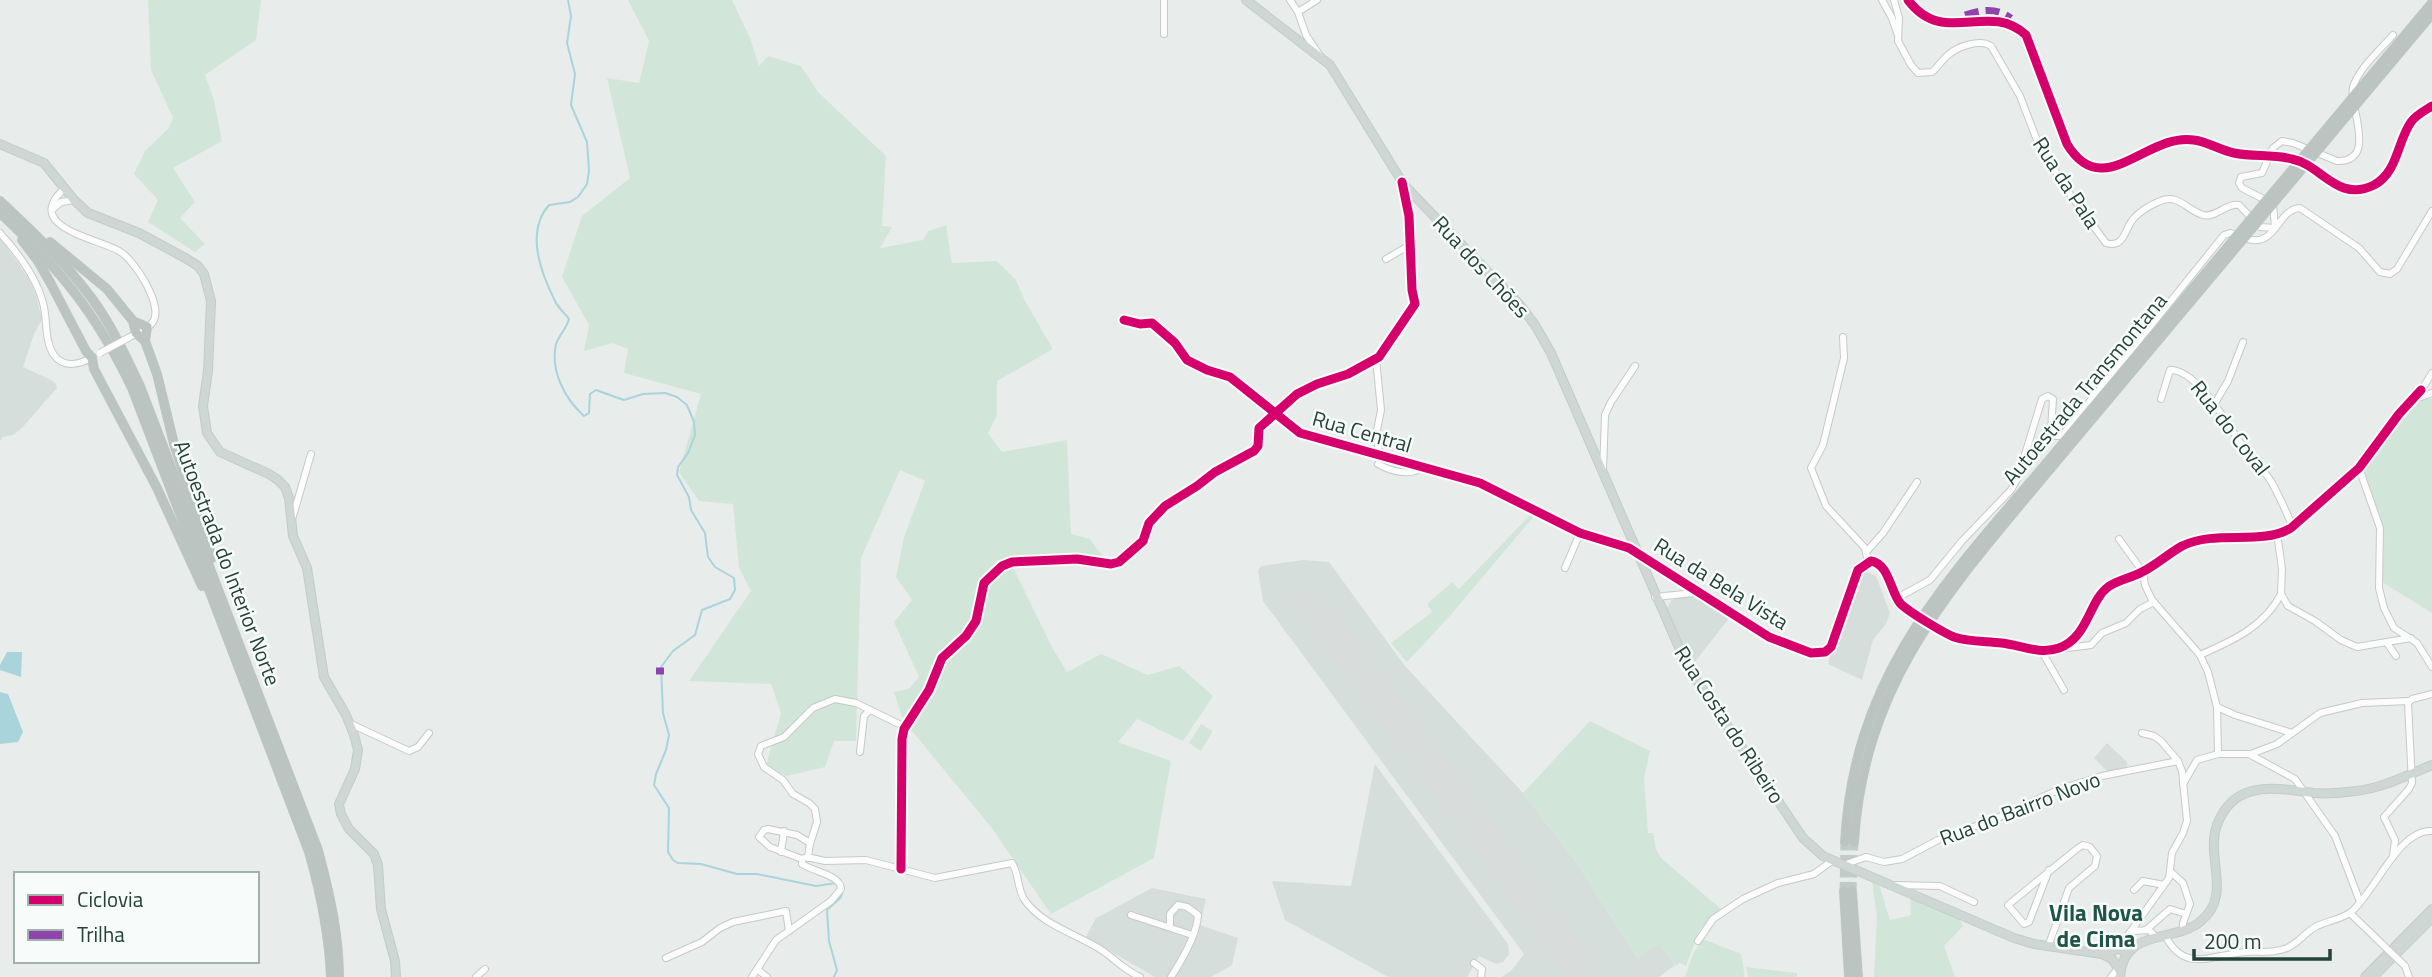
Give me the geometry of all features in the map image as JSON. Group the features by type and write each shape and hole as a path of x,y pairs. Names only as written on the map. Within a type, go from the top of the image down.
{"highway":[{"name":"Autoestrada Transmontana","path":"1849,842 1876,726 1897,677 1951,590 2047,467 2432,3"},
{"name":"Autoestrada Transmontana","path":"2047,467 2432,14"},
{"path":"0,199 95,277 133,321 147,327 145,341 157,374 174,444 243,653"},
{"name":"Autoestrada do Interior Norte","path":"0,199 64,264 94,302 122,348 140,386 318,850 330,896 339,951 340,977"},
{"name":"Autoestrada do Interior Norte","path":"0,213 57,269 87,307 115,352 136,400 309,852 322,896 331,977"},
{"path":"0,219 38,261 157,488 281,775"},
{"path":"133,321 132,336 145,341"},
{"path":"1849,977 1848,891 1858,977"}],"main road":[{"name":"Rua dos Chões","path":"1246,0 1332,67 1402,182 1535,325 1550,353 1641,564"},
{"path":"0,144 44,163 74,200 96,218 126,227 187,259 204,274 211,301 208,371 203,406 207,433 220,452 229,458 270,474 278,480 289,498 293,536 307,568 324,677 354,734 358,758 339,804 341,814 349,829 374,854 378,865 381,909 395,961 396,977"},
{"name":"Rua Costa do Ribeiro","path":"1641,564 1692,676 1809,844 1827,858 1854,866 2014,938 2048,947 2120,959"},
{"path":"2120,959 2141,942 2183,932 2206,917 2217,898 2214,836 2220,818 2231,803 2245,793 2261,789 2328,793 2359,791 2381,786 2432,765"},
{"path":"2365,977 2432,909"},
{"path":"2373,977 2432,918"}],"street":[{"path":"1164,0 1164,34"},
{"path":"1290,0 1298,12 1305,33 1321,57"},
{"path":"1298,12 1317,0"},
{"path":"1882,0 1893,19 1898,38"},
{"name":"Rua da Pala","path":"1894,0 1899,18 1898,38 1911,65 1921,74 1933,71 1953,52 1980,42 1991,46 2020,96 2038,143 2107,244 2120,242 2135,217 2168,198 2178,199 2205,215 2232,204 2239,205 2258,226 2275,228"},
{"path":"2275,228 2273,204 2242,188 2240,179 2245,174 2262,173 2273,148 2282,141 2337,161 2351,156 2357,148 2360,132 2353,102 2354,86 2359,76 2393,35"},
{"path":"901,869 902,739 905,727 929,690 942,658 966,636 976,621 984,583 1002,566 1012,562 1077,559 1111,564 1122,561 1143,541 1149,523 1165,506 1213,473 1254,451 1258,446 1258,430 1294,396 1376,359 1388,347 1414,306 1409,216 1402,182"},
{"path":"0,233 34,280 44,306 49,342 54,355 66,363 90,356 147,327 155,318 156,307 133,262 119,250 60,226 53,219 56,198 64,189"},
{"path":"53,209 61,202 74,200"},
{"path":"1897,598 1929,582 1960,543 2011,490 2018,477 2044,397 2050,396 2054,401 2051,430 2053,435 2062,436 2222,237 2230,233 2259,240 2268,236 2288,212 2300,208 2359,247 2380,272 2393,273 2432,211"},
{"path":"1386,259 1410,245"},
{"name":"Rua Central","path":"1124,320 1139,324 1152,323 1175,343 1187,360 1205,370 1230,377 1274,414 1307,436 1480,483 1580,533 1616,543"},
{"path":"1843,337 1844,360 1823,445 1811,467 1826,506 1867,551 1868,562 1876,562 1881,566 1897,598 1910,610 1958,638 2041,650 2065,650 2091,645 2102,633 2126,623 2140,609 2154,602"},
{"path":"2215,403 2227,383 2243,342"},
{"path":"1376,359 1381,410 1376,435 1380,456"},
{"path":"1604,477 1604,418 1611,402 1635,366"},
{"name":"Rua do Coval","path":"2161,399 2166,377 2173,369 2187,374 2215,403 2244,448 2269,477 2293,527"},
{"path":"2058,649 2085,626 2107,587 2143,572 2178,549 2202,538 2245,537 2277,533 2293,527 2359,468 2410,402 2426,390 2432,373"},
{"path":"291,521 311,454"},
{"path":"1378,464 1397,471 1414,472 1422,467"},
{"path":"2359,468 2380,528 2379,588 2384,608 2394,628 2417,643 2432,667"},
{"path":"1867,551 1883,533 1917,482"},
{"path":"1564,568 1580,533"},
{"path":"2200,655 2248,631 2281,594 2282,566 2277,533"},
{"path":"1616,543 1629,538"},
{"path":"2119,539 2143,572 2145,585 2154,602 2200,655 2210,677 2217,707 2218,754"},
{"name":"Rua da Bela Vista","path":"1616,543 1635,552 1769,638 1807,652 1822,653 1832,647 1857,573 1868,562"},
{"path":"1655,597 1698,593"},
{"path":"2281,594 2287,604 2354,646 2364,648 2411,638"},
{"path":"1661,612 1675,596"},
{"path":"2274,605 2287,604"},
{"path":"2387,643 2396,656"},
{"path":"2041,650 2064,690"},
{"path":"2183,784 2197,760 2218,754 2251,754 2274,746 2325,711 2362,704 2409,701 2432,694"},
{"path":"752,977 773,944 839,894 842,887 839,880 802,864 817,821 815,809 794,795 781,778 762,765 758,757 759,750 765,743 785,737 811,709 840,699 854,702 905,727"},
{"path":"2392,858 2396,849 2395,841 2384,817 2412,783 2409,701"},
{"path":"2217,707 2236,716 2292,733"},
{"path":"860,752 864,716 870,710"},
{"path":"349,723 407,751 416,748 429,733"},
{"path":"2111,977 2133,931 2171,872 2172,853 2187,821 2182,769 2178,761 2158,738 2142,733"},
{"path":"2251,754 2295,779 2335,836 2360,902"},
{"name":"Rua do Bairro Novo","path":"1854,866 1866,857 1884,862 1902,859 1938,840 1995,819 2060,789 2102,776 2178,761"},
{"path":"810,844 803,837 784,831 766,829 759,837 770,848 805,858 825,861 866,860 936,878 1013,864 1023,896 1032,908 1051,923 1095,946 1140,977"},
{"path":"781,852 784,831"},
{"path":"2133,931 2152,932 2176,951 2193,960 2247,952 2268,954 2290,947 2314,927 2350,913 2392,858 2414,835 2420,831 2432,831"},
{"path":"2048,947 2069,888 2095,866 2098,861 2097,854 2090,847 2081,846 2049,870 2008,905 2024,924 2029,922 2049,870"},
{"path":"1698,941 1713,919 1747,896 1778,883 1819,871 1827,858"},
{"path":"2171,872 2185,886 2190,904 2183,932"},
{"path":"2134,890 2143,881 2164,885"},
{"path":"1893,885 1938,885 1974,902"},
{"path":"1170,926 1170,916 1175,908 1181,905 1198,915 1192,935 1171,977"},
{"path":"2146,930 2170,909 2186,914"},
{"path":"666,958 702,942 720,928 741,919 786,911 789,931"},
{"path":"2350,913 2405,966 2409,977"},
{"path":"1131,915 1192,935"},
{"path":"1474,962 1482,969 1481,977"},
{"path":"476,977 485,969"},
{"path":"757,969 767,977"}],"shaded area":[{"path":"0,237 28,278 35,292 42,319 23,367 51,380 57,388 21,429 0,441"},
{"path":"1304,560 1329,562 1405,666 1523,793 1574,859 1638,958 1659,943 1675,965 1659,977 1502,977 1511,971 1524,954 1263,601 1258,570 1261,566"},
{"path":"1865,571 1876,576 1890,613 1886,624 1873,640 1862,680 1828,664"},
{"path":"1690,595 1702,598 1730,617 1690,668 1666,609 1672,600"},
{"path":"2107,743 2127,762 2127,768 2108,772 2094,758"},
{"path":"1375,764 1508,944 1509,954 1503,962 1496,964 1479,956 1467,977 1388,977 1285,920 1272,881 1351,886"},
{"path":"1152,888 1206,899 1200,925 1238,938 1232,965 1211,977 1155,977 1086,937 1096,918"}],"green space":[{"path":"148,0 261,0 256,40 205,75 214,100 222,141 173,168 195,202 180,218 205,244 195,252 148,222 158,200 134,174 145,151 169,128 173,118 151,70"},
{"path":"628,0 732,0 750,38 759,66 768,56 801,66 818,92 886,156 882,226 892,227 880,248 923,240 928,231 946,225 952,263 997,261 1016,280 1053,349 997,381 997,415 988,433 1002,452 1067,440 1071,534 1090,539 1107,562 1058,557 1010,561 1067,672 1101,654 1148,675 1179,666 1213,696 1183,741 1137,719 1118,742 1171,761 1154,858 1051,914 991,827 903,720 894,692 909,689 919,677 894,622 912,600 896,577 904,537 925,481 900,470 861,558 856,741 834,741 825,767 786,776 766,766 781,713 771,684 689,681 751,591 739,568 733,504 699,501 679,472 701,394 624,373 628,349 613,343 584,351 589,325 562,277 582,216 630,178 607,78 639,83 649,41"},
{"path":"2425,398 2432,399 2432,613 2382,582 2383,528 2363,479 2365,464 2388,431"},
{"path":"1533,512 1536,514 1407,662 1391,643 1432,612 1427,604 1452,582 1459,589"},
{"path":"1590,721 1650,751 1644,778 1648,833 1653,833 1661,858 1722,910 1700,929 1686,966 1680,963 1676,966 1659,944 1638,958 1574,859 1523,793"},
{"path":"1201,724 1213,731 1201,751 1189,743"},
{"path":"1872,881 1878,881 1890,920 1911,915 1910,895 1957,916 1963,926 1944,946 1955,977 1874,977 1877,916"},
{"path":"1703,939 1741,954 1745,977 1685,977 1693,954"},
{"path":"1746,967 1797,973 1797,977 1748,977"}],"water":[{"path":"7,652 22,652 21,677 0,670"},
{"path":"0,692 8,694 23,732 18,742 0,744"}],"waterway":[{"path":"568,0 571,16 567,43 575,74 571,105 587,142 589,171 587,184 578,197 570,202 549,205 538,227 538,253 545,278 556,304 569,319 556,344 557,374 565,393 584,416 589,413 590,394 596,390 624,400 643,394 665,393 677,397 687,405 694,422 695,435 688,453 678,467 677,475 689,497 691,510 705,533 708,557 715,567 734,578 735,590 730,599 702,610 695,635 673,651 661,667 663,713 669,735 654,785 669,808 668,852 678,863 701,864 737,874 757,874 816,886 836,883"},
{"path":"834,977 837,970 829,941 827,910 841,897 843,890"}],"taxiway":[{"path":"1635,977 1645,969"}],"runway":[{"path":"1309,600 1587,977"}],"tunnel":[{"path":"1844,891 1845,842"},
{"path":"1852,891 1854,842"}],"marked path":[{"path":"1965,15 1988,10 2011,18"},
{"path":"656,671 664,671"}],"cycle path":[{"path":"1908,0 1922,14 1936,21 1997,22 2011,25 2026,35 2067,144 2081,161 2095,168 2126,162 2177,140 2194,140 2234,153 2292,159 2340,186 2361,189 2374,185 2388,172 2411,122 2432,106"},
{"path":"901,869 904,729 929,690 942,658 966,636 976,621 984,583 1002,566 1012,562 1077,559 1111,564 1119,562 1143,541 1149,523 1165,506 1215,472 1254,451 1258,446 1259,428 1297,394 1348,374 1379,357 1415,304 1409,216 1402,182"},
{"path":"1124,320 1140,324 1152,323 1175,343 1187,360 1230,377 1300,433 1480,483 1580,533 1629,548 1769,637 1811,653 1825,652 1831,647 1858,570 1871,561 1882,567 1904,607 1954,637 2037,650 2059,648 2076,636 2096,601 2108,587 2138,574 2182,546 2210,539 2266,536 2291,528 2359,468 2399,414 2421,390"}],"district":[{"name":"Vila Nova de Cima","path":"2096,926"}]}
